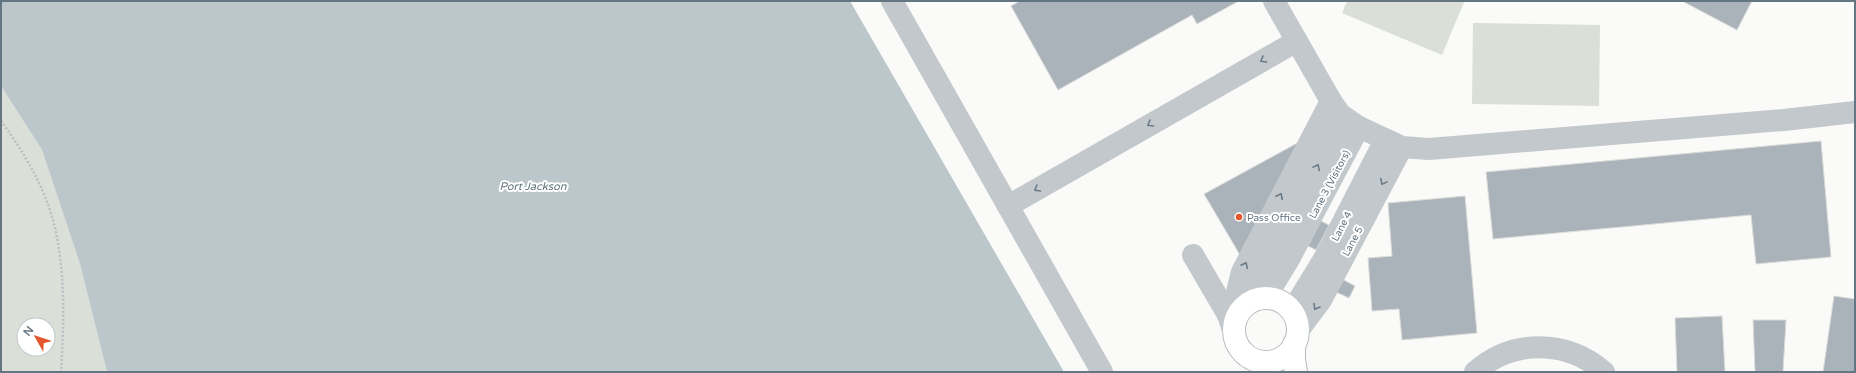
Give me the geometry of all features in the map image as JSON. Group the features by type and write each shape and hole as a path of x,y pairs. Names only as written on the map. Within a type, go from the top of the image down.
{"main road":[{"path":"1243,321 1268,298 1285,304 1292,311 1297,322 1294,360 1296,372"},
{"path":"1243,321 1253,359 1269,362 1284,357 1296,338"},
{"path":"1243,321 1253,372"}],"street":[{"path":"892,1 1102,372"},
{"path":"1274,1 1345,115 1393,144 1429,149 1784,120 1855,112"},
{"path":"1008,206 1297,40"},
{"path":"1243,321 1237,292 1242,272 1345,115"},
{"name":"Lane 3 (Visitors)","path":"1243,321 1275,282 1289,259 1345,115"},
{"name":"Lane 4","path":"1292,311 1393,144"},
{"name":"Lane 5","path":"1296,338 1321,300 1393,144"},
{"path":"1193,255 1228,315 1243,321"},
{"path":"1475,372 1486,362 1502,354 1519,349 1540,347 1559,349 1583,357 1604,372"}],"path":[{"path":"1,121 24,154 43,192 53,221 59,247 63,290 61,372"}],"shaded area":[{"path":"1347,1 1464,2 1442,55 1342,13"},
{"path":"1473,23 1600,25 1599,106 1472,104"},
{"path":"1,86 42,150 80,264 107,372 1,372"}],"water":[{"name":"Port Jackson","path":"1,1 850,1 1064,372 107,372 80,264 42,150 1,86"}],"building":[{"path":"1020,1 1237,2 1197,24 1192,15 1058,90 1011,6"},
{"path":"1682,1 1752,1 1737,30"},
{"name":"Pass Office","path":"1301,141 1240,255 1204,194"},
{"path":"1821,141 1831,257 1756,264 1751,215 1493,239 1486,172"},
{"path":"1465,196 1477,333 1402,340 1399,309 1372,311 1368,258 1392,256 1388,203"},
{"path":"1321,221 1329,225 1316,250 1308,246"},
{"path":"1342,279 1355,286 1349,298 1336,292"},
{"path":"1834,296 1855,299 1855,372 1823,372"},
{"path":"1722,316 1725,372 1677,372 1675,318"},
{"path":"1753,320 1786,320 1783,372 1755,372"}],"place":[{"name":"Pass Office","path":"1239,217"}]}
